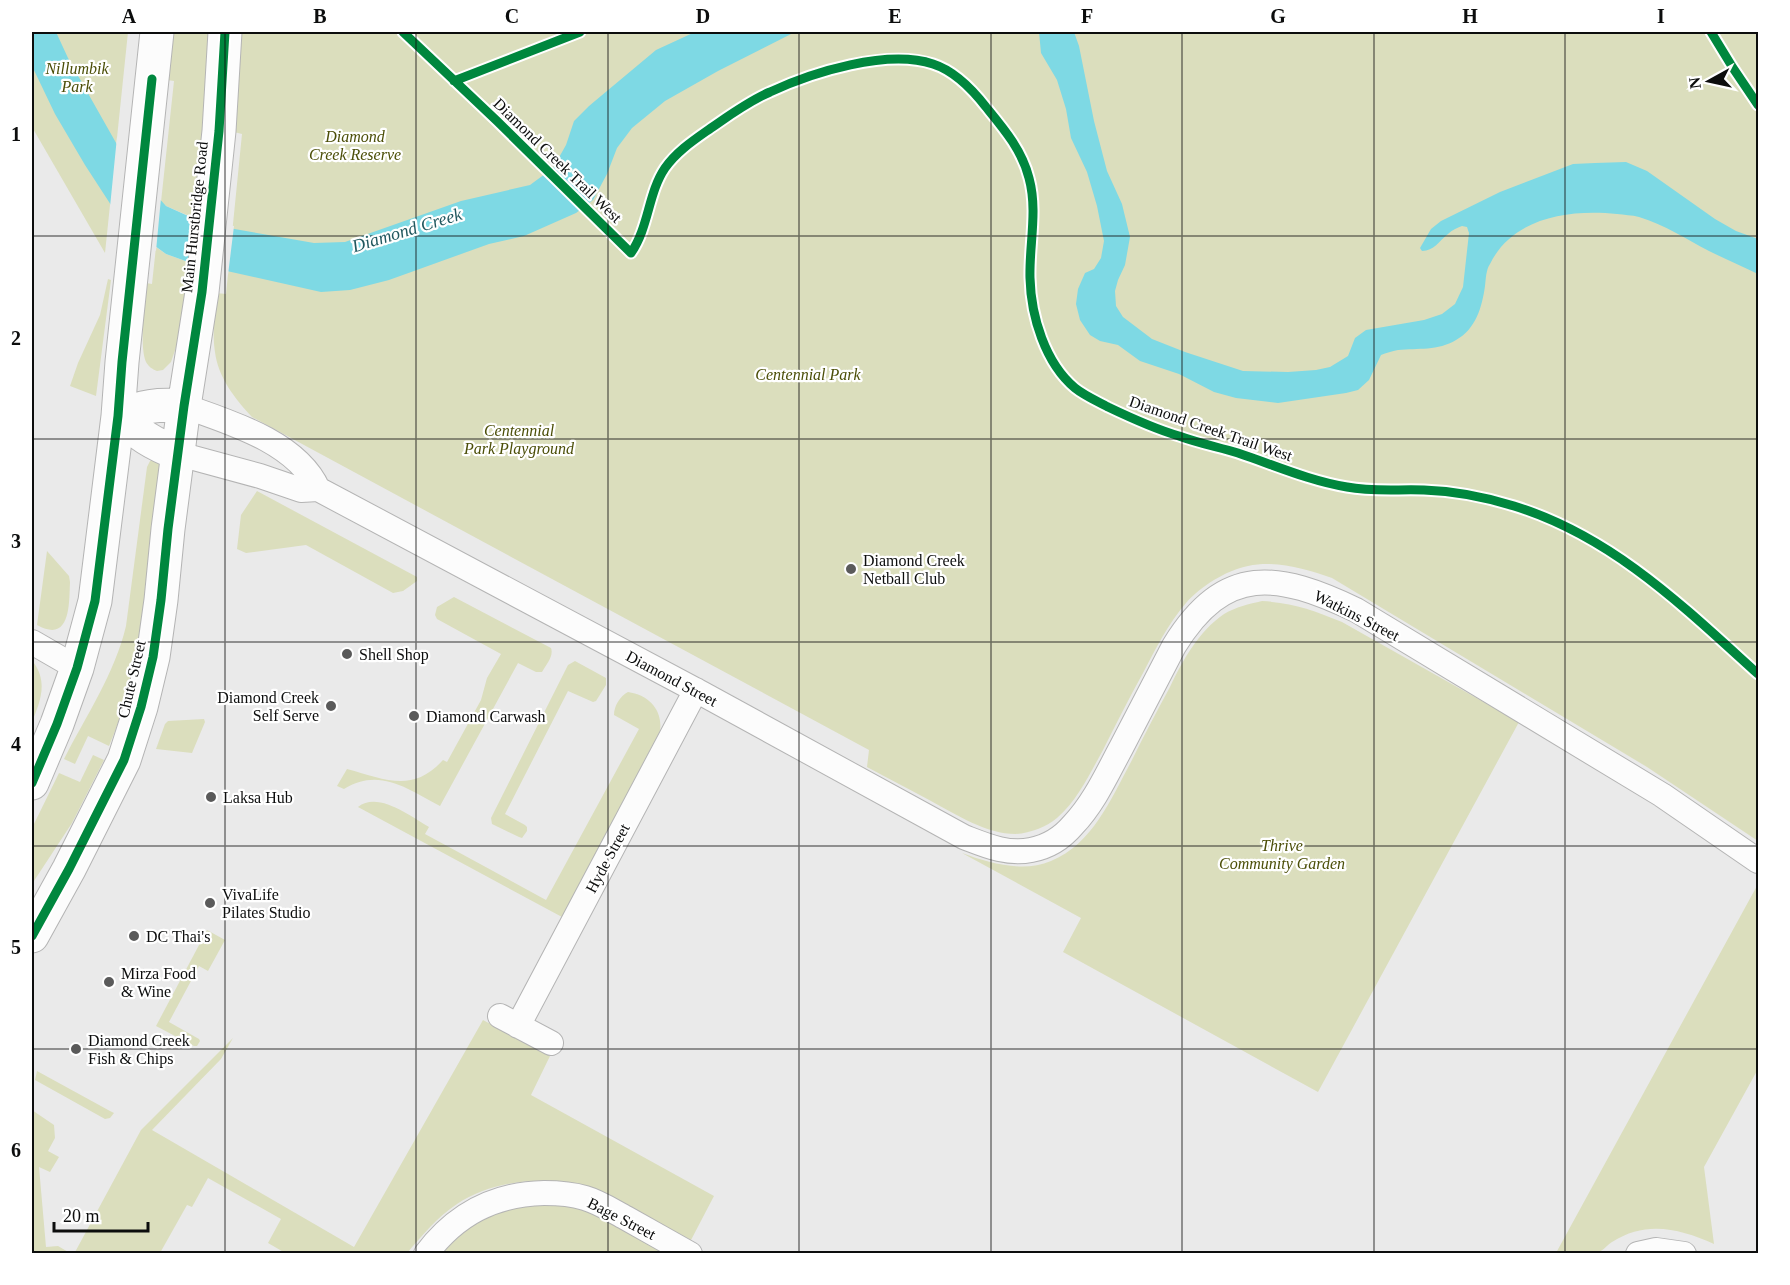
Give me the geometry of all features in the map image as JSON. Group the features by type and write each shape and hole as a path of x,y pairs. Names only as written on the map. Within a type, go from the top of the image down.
{"main road":[{"path":"32,783 77,668 95,601 118,416 157,32"},
{"name":"Main Hurstbridge Road","path":"184,406 202,292 219,131 225,32"},
{"path":"118,416 139,408 160,404 184,406"},
{"name":"Chute Street","path":"32,936 69,869 130,744 153,657 184,406"},
{"path":"118,416 137,433 156,445 179,454"}],"street":[{"name":"Diamond Street","path":"184,406 230,422 296,458 313,477 318,489"},
{"name":"Diamond Street","path":"179,454 260,476 301,490 318,489 696,690 964,837 1000,850 1031,850"},
{"name":"Watkins Street","path":"1031,850 1048,845 1060,837 1074,825 1087,808 1098,792 1174,646 1199,612 1215,598 1235,587 1256,582 1302,587 1356,610 1662,795 1758,861"},
{"path":"32,642 77,668"},
{"name":"Hyde Street","path":"551,1043 509,1021 696,690"},
{"name":"Bage Street","path":"426,1254 434,1243 456,1223 478,1208 498,1199 516,1195 558,1193 585,1198 690,1254"},
{"path":"1638,1254 1656,1250 1684,1254"}],"green space":[{"name":"Nillumbik Park","path":"32,32 128,32 105,253 32,127"},
{"path":"172,32 215,32 196,219 161,202 174,81 167,80"},
{"path":"242,32 1758,32 1758,841 1647,767 1332,578 1301,569 1269,564 1239,568 1222,575 1206,585 1186,603 1158,645 1083,786 1057,818 1038,829 1016,834 994,831 951,812 867,767 869,750 252,417 228,387 217,361 214,338 215,295 216,293 226,294 242,134 234,132"},
{"path":"156,247 166,254 191,263 185,321 171,362 163,370 157,371 146,362 143,335 146,283 152,284"},
{"path":"108,279 111,280 96,396 70,386 100,315"},
{"path":"155,459 160,463 149,571 132,678 109,746 88,736 75,764 64,759 115,661 126,626 147,467 150,461"},
{"path":"257,491 417,577 417,581 403,591 393,593 306,545 246,553 237,549 241,515"},
{"path":"47,551 69,576 70,582 66,618 56,629 37,625"},
{"path":"454,597 551,648 551,654 542,672 536,672 518,663 440,806 405,787 381,780 369,780 344,789 337,786 347,769 398,781 420,777 432,771 443,760 447,762 481,700 487,678 501,654 437,619 435,615 437,607"},
{"name":"Thrive Community Garden","path":"1262,601 1284,603 1342,622 1519,722 1318,1092 1063,952 1081,918 962,853 995,863 1029,866 1051,861 1079,843 1109,804 1192,647 1206,629 1224,614"},
{"path":"575,661 606,678 606,685 593,702 568,691 505,814 527,827 522,838 492,824 491,818 568,665"},
{"path":"34,663 42,685 40,700 32,722 32,668"},
{"path":"628,692 642,696 653,705 659,716 660,731 562,917 358,807 375,802 394,807 429,827 425,834 546,900 639,729 614,715 618,702"},
{"path":"204,719 205,722 192,753 156,749 168,721"},
{"path":"93,755 104,760 72,823 32,884 32,828 59,773 80,782"},
{"path":"1758,884 1758,1069 1704,1167 1714,1244 1689,1234 1651,1229 1625,1235 1594,1254 1556,1253"},
{"path":"207,930 225,940 208,971 199,966 169,1022 199,1039 197,1046 194,1046 156,1026"},
{"path":"483,1020 550,1056 531,1095 714,1196 691,1240 593,1188 541,1181 488,1189 457,1204 430,1227 407,1253 287,1254 268,1243 281,1219 208,1178 192,1207 187,1205 160,1253 74,1254 141,1130 233,1038 221,1059 152,1130 354,1247"},
{"path":"37,1071 114,1113 110,1118 105,1119 35,1080"},
{"path":"32,1110 54,1125 55,1138 48,1151 59,1157 50,1172 39,1167 46,1247 58,1246 70,1253 32,1253"},
{"path":"539,1204 571,1206 595,1214 668,1254 442,1254 467,1230 489,1215 506,1209"}],"water":[{"name":"Diamond Creek","path":"32,32 56,32 68,58 128,164 166,206 206,224 314,243 345,242 461,201 530,185 553,168 566,145 574,121 589,106 656,50 695,32 795,32 665,101 632,128 617,148 607,174 593,200 576,213 524,236 489,244 389,280 350,290 321,292 191,263 166,254 122,222 55,114 32,66"},
{"path":"1039,32 1074,32 1079,46 1107,171 1122,204 1130,237 1125,265 1115,291 1116,306 1123,317 1152,339 1185,352 1243,371 1316,370 1330,367 1348,356 1355,338 1366,330 1424,320 1442,314 1455,304 1463,287 1469,233 1467,227 1462,226 1451,231 1433,247 1422,251 1420,248 1431,229 1441,221 1500,192 1573,164 1626,162 1647,171 1715,219 1736,231 1758,239 1758,274 1649,220 1628,215 1599,213 1562,215 1528,226 1500,248 1488,269 1477,317 1469,330 1449,344 1398,350 1381,355 1369,380 1358,390 1346,393 1278,403 1236,398 1214,392 1179,374 1140,361 1118,345 1100,341 1090,335 1080,320 1076,304 1078,289 1085,273 1094,269 1101,258 1104,241 1097,206 1087,172 1071,138 1066,109 1057,80 1041,53"}],"pier":[{"path":"117,137 131,162 161,198 156,251 137,240 120,224 110,207"},
{"path":"207,221 234,226 228,275 200,269"}],"cycle path":[{"path":"32,936 124,760 141,707 153,657 184,406 202,292 219,131 225,32"},
{"name":"Diamond Creek Trail West","path":"403,32 631,253 642,232 655,188 665,168 692,141 747,104 787,84 850,65 894,59 915,60 941,67 956,76 975,94 1006,132 1022,158 1032,190 1033,203 1030,266 1033,308 1042,338 1055,366 1064,378 1079,391 1108,407 1161,430 1319,481 1357,489 1435,491 1469,495 1514,506 1550,519 1583,535 1645,576 1758,674"},
{"path":"454,81 580,32"},
{"path":"1711,32 1758,105"},
{"path":"32,783 77,668 95,601 118,416 152,79"}],"place":[{"name":"Diamond Creek Netball Club","path":"851,569"},
{"name":"Shell Shop","path":"347,654"},
{"name":"Diamond Creek Self Serve","path":"331,706"},
{"name":"Diamond Carwash","path":"414,716"},
{"name":"Laksa Hub","path":"211,797"},
{"name":"VivaLife Pilates Studio","path":"210,903"},
{"name":"DC Thai's","path":"134,936"},
{"name":"Mirza Food & Wine","path":"109,982"},
{"name":"Diamond Creek Fish & Chips","path":"76,1049"}],"park label":[{"name":"Diamond Creek Reserve","path":"355,145"},
{"name":"Centennial Park","path":"808,374"},
{"name":"Centennial Park Playground","path":"519,439"}]}
